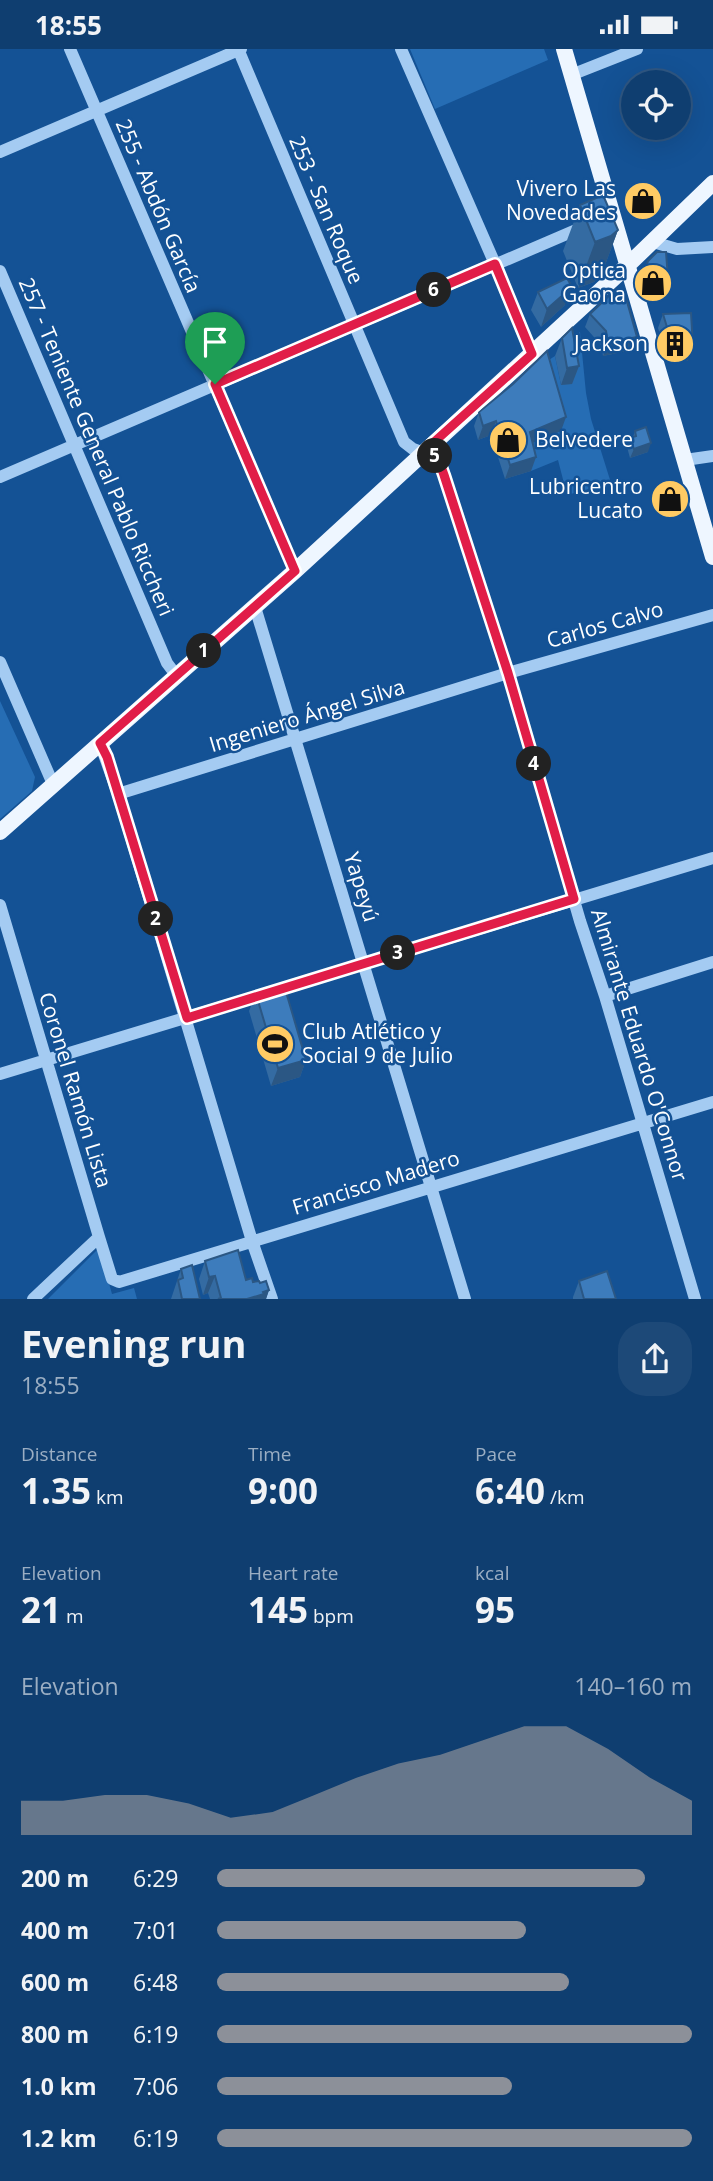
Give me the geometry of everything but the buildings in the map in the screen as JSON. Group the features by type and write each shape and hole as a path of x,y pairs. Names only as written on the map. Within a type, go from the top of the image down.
{"main road":[{"path":"564,49 713,557"},
{"path":"0,832 295,571 653,242 713,183"}],"street":[{"name":"255 - Abdón García","path":"70,49 295,571"},
{"path":"0,152 239,49"},
{"name":"253 - San Roque","path":"239,49 404,442 412,449 423,452"},
{"path":"401,49 532,354"},
{"path":"571,75 637,49"},
{"path":"0,477 612,215"},
{"path":"653,242 677,249 713,247"},
{"name":"257 - Teniente General Pablo Riccheri","path":"0,271 167,663 176,675"},
{"name":"Almirante Eduardo O'Connor","path":"423,452 438,458 441,465 508,673 695,1299"},
{"path":"685,460 713,456"},
{"name":"Yapeyú","path":"255,607 465,1299"},
{"name":"Carlos Calvo","path":"508,673 713,615"},
{"path":"0,662 53,784"},
{"name":"Ingeniero Ángel Silva","path":"118,794 508,673"},
{"path":"100,743 118,794 252,1241 272,1299"},
{"path":"0,1074 713,858"},
{"name":"Coronel Ramón Lista","path":"0,905 112,1279 119,1282"},
{"path":"605,996 713,962"},
{"name":"Francisco Madero","path":"119,1282 431,1187 712,1106"},
{"path":"33,1299 99,1237"}],"shaded area":[{"path":"410,49 544,49 548,60 435,109"},
{"path":"580,332 591,419 611,483 567,495 558,460 531,471 524,445 561,431 541,365 555,356 561,385 566,346"},
{"path":"0,701 35,777 32,791 0,819"},
{"path":"99,1248 112,1294 134,1288 137,1299 48,1299"}],"place":[{"name":"Vivero Las Novedades","path":"643,201"},
{"name":"Optica Gaona","path":"653,283"},
{"name":"Jackson","path":"675,344"},
{"name":"Belvedere","path":"508,440"},
{"name":"Lubricentro Lucato","path":"670,499"},
{"name":"Club Atlético y Social 9 de Julio","path":"275,1044"}],"route":[{"path":"495,264 532,354 423,452 438,458 444,475 508,673 574,899 187,1018 107,757 100,743 295,571 215,384 495,264"}]}
